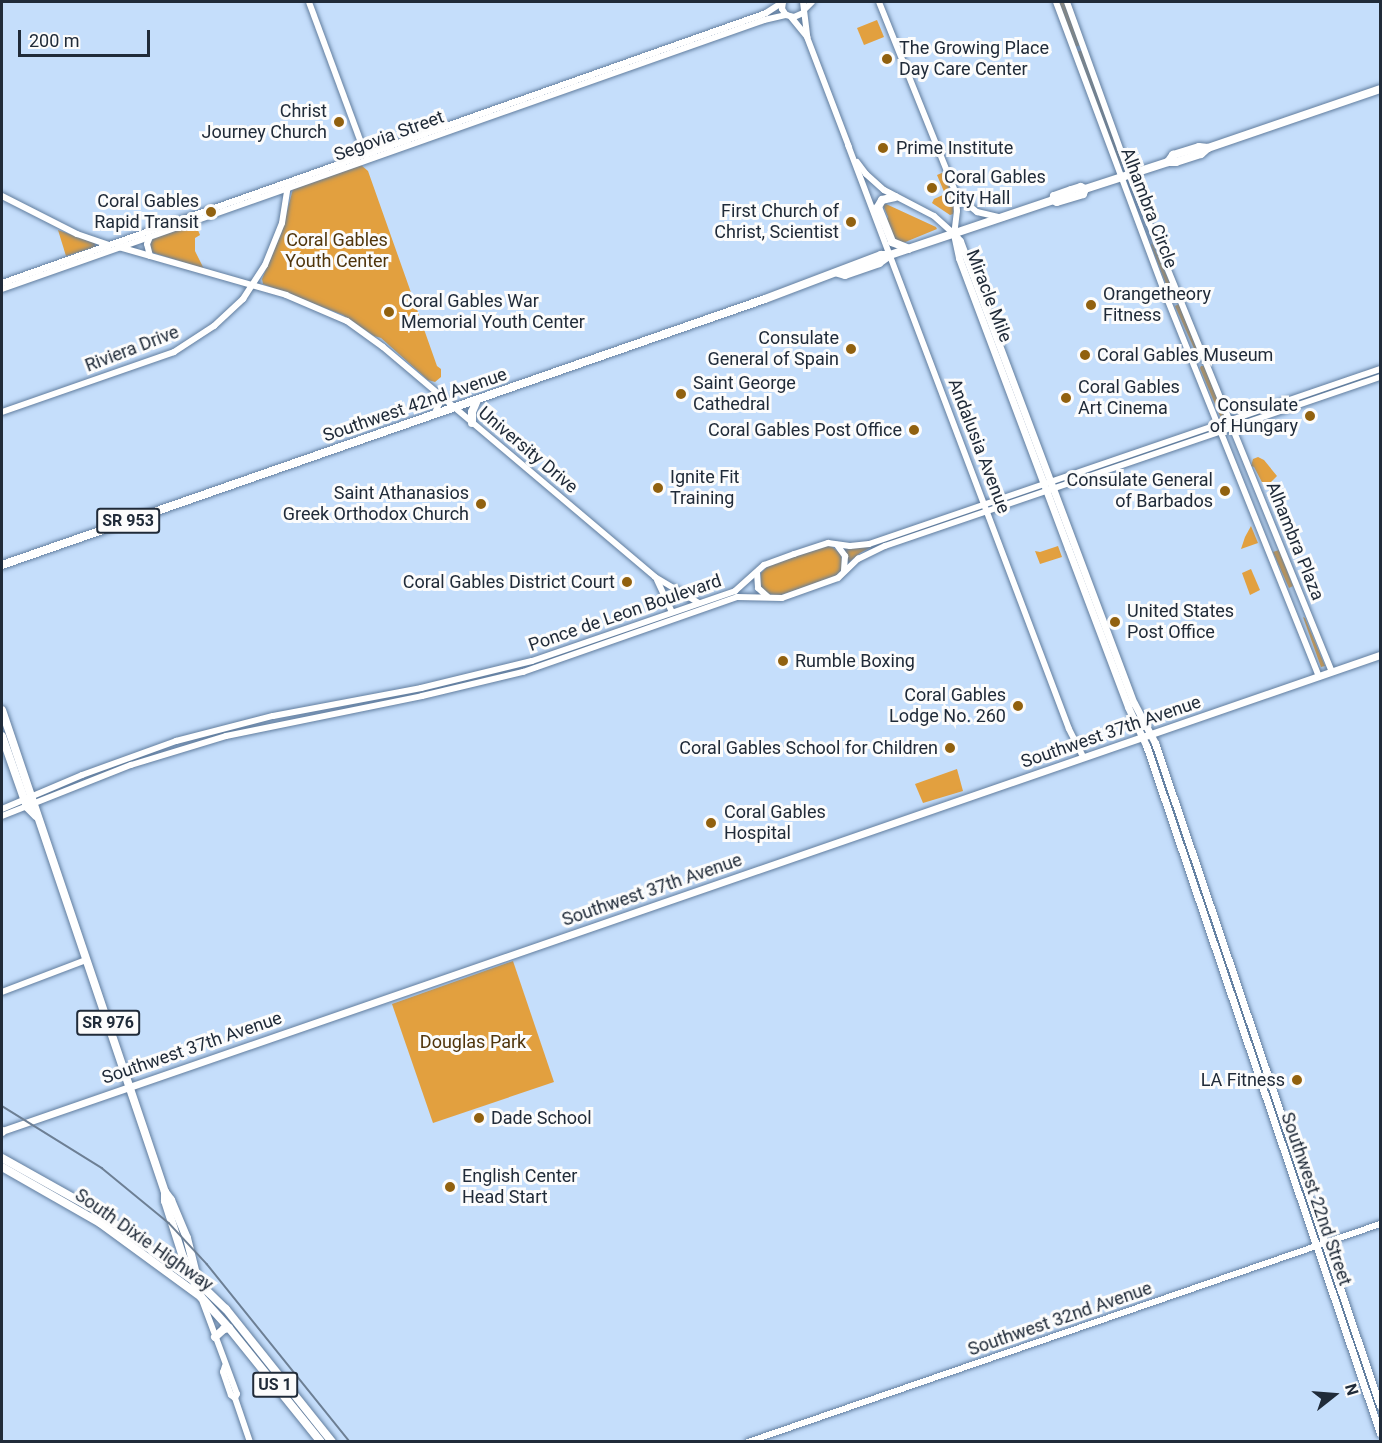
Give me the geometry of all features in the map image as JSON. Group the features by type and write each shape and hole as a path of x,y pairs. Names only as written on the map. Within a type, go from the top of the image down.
{"main road":[{"name":"Southwest 42nd Avenue","path":"1168,162 1173,155 1380,89"},
{"name":"Southwest 42nd Avenue","path":"1053,200 1054,196 1168,162 1187,159 1204,147"},
{"name":"Southwest 42nd Avenue","path":"2,565 838,273 842,269 881,255 890,255 909,249 1053,200 1057,202 1083,194 1083,188"},
{"path":"895,197 882,200 878,207 892,242 909,249"},
{"name":"Miracle Mile","path":"954,234 959,258 1134,703 1152,734"},
{"path":"472,423 472,412 477,400"},
{"name":"Miracle Mile","path":"1048,485 1131,713 1143,737"},
{"name":"Southwest 37th Avenue","path":"2,1131 1380,655"},
{"name":"SR 976","path":"2,710 30,802"},
{"name":"Southwest 22nd Street","path":"1152,734 1380,1406"},
{"name":"SR 976","path":"2,736 36,816 165,1192 171,1200 187,1238 200,1285"},
{"name":"Southwest 22nd Street","path":"1143,737 1380,1433"},
{"path":"1284,1151 1294,1150"},
{"name":"South Dixie Highway","path":"2,1157 97,1210 192,1278"},
{"name":"South Dixie Highway","path":"2,1167 100,1223 201,1297 229,1328 321,1442"},
{"name":"SR 976","path":"165,1192 165,1201 201,1297"},
{"name":"US 1","path":"192,1278 226,1309 332,1442"},
{"path":"200,1285 201,1297"},
{"path":"214,1337 221,1330 229,1328"}],"street":[{"path":"309,2 366,157"},
{"path":"783,2 782,9 807,37"},
{"name":"Segovia Street","path":"2,289 766,13 783,2"},
{"path":"812,2 804,8 807,37 848,145 866,174 895,197 934,216 954,234"},
{"path":"879,2 956,194 957,211 954,234"},
{"name":"Alhambra Circle","path":"1056,2 1147,247 1220,427"},
{"name":"Alhambra Circle","path":"1067,2 1129,174 1232,423"},
{"name":"Segovia Street","path":"366,157 764,20 789,16 804,8"},
{"name":"Andalusia Avenue","path":"848,145 1069,729 1083,757"},
{"name":"Segovia Street","path":"2,283 288,185"},
{"name":"Riviera Drive","path":"2,412 177,350 219,322 252,286 269,258 279,232 288,185"},
{"path":"956,194 976,212 1002,218"},
{"name":"University Drive","path":"2,196 77,234 308,303 347,321 437,393 655,578 699,603"},
{"path":"1142,233 1148,234 1152,229"},
{"path":"150,236 147,244 150,256"},
{"path":"1147,247 1151,241 1157,242"},
{"path":"1190,355 1198,357 1201,350"},
{"path":"1196,370 1200,364 1208,366"},
{"name":"Ponce de Leon Boulevard","path":"1232,423 1380,369"},
{"name":"Ponce de Leon Boulevard","path":"2,809 30,802 131,765 217,738 498,679 543,666 734,598 782,598 838,578 858,559 873,550 985,507 1232,423 1380,377"},
{"path":"434,415 439,404 437,393"},
{"name":"Alhambra Plaza","path":"1232,423 1332,672"},
{"name":"Alhambra Plaza","path":"1220,427 1319,676"},
{"name":"Ponce de Leon Boulevard","path":"2,816 176,741 273,716 421,688 517,665 737,590 768,563 824,544 866,544 985,507"},
{"path":"1256,516 1270,519"},
{"path":"836,544 845,555 844,572"},
{"path":"757,572 758,588 768,598"},
{"path":"655,578 664,590 672,612"},
{"path":"1289,598 1294,594 1300,594"},
{"path":"1296,616 1303,614 1306,609"},
{"path":"2,992 86,960"},
{"name":"Southwest 32nd Avenue","path":"748,1442 1380,1224"},
{"path":"201,1297 237,1394 235,1398 250,1442"}],"green space":[{"path":"1058,2 1065,2 1081,45 1075,47"},
{"path":"877,20 884,37 864,45 857,28"},
{"path":"1083,50 1125,165 1121,166 1111,145 1076,52"},
{"name":"Coral Gables Youth Center","path":"361,165 368,171 437,366 441,369 441,377 435,382 428,380 381,338 374,336 343,315 263,284 262,279 281,234 293,189"},
{"path":"944,172 954,203 953,214 950,215 932,203 934,199 945,194 937,175"},
{"path":"886,204 937,229 903,243 893,239 886,222 888,217 883,205"},
{"path":"195,223 200,235 195,238 195,251 204,269 151,252 149,244 153,238"},
{"path":"58,230 95,243 95,247 66,256"},
{"path":"1152,243 1174,292 1170,294 1151,245"},
{"path":"1179,304 1198,352 1197,355 1175,306"},
{"path":"1201,366 1204,366 1224,415 1220,416"},
{"path":"1258,457 1264,460 1277,476 1265,488 1254,467 1251,466 1253,459"},
{"path":"1251,526 1258,543 1241,549 1245,537"},
{"path":"824,546 831,546 841,554 843,568 835,577 778,596 767,594 760,586 761,573 768,566"},
{"path":"873,546 860,553 848,563 844,548"},
{"path":"1058,546 1062,557 1040,564 1035,551 1040,552"},
{"path":"1279,550 1293,586 1289,588 1273,552"},
{"path":"1251,569 1260,590 1250,595 1242,573"},
{"path":"1303,617 1305,618 1325,666 1321,667"},
{"path":"957,769 963,791 923,803 915,784"},
{"name":"Douglas Park","path":"513,961 554,1082 433,1123 392,1004"}],"railway":[{"path":"2,1106 102,1168 169,1223 207,1264 350,1442"}],"place":[{"name":"The Growing Place Day Care Center","path":"887,59"},
{"name":"Christ Journey Church","path":"339,122"},
{"name":"Prime Institute","path":"883,148"},
{"name":"Coral Gables City Hall","path":"932,188"},
{"name":"Coral Gables Rapid Transit","path":"211,212"},
{"name":"First Church of Christ, Scientist","path":"851,222"},
{"name":"Orangetheory Fitness","path":"1091,305"},
{"name":"Coral Gables War Memorial Youth Center","path":"389,312"},
{"name":"Consulate General of Spain","path":"851,349"},
{"name":"Coral Gables Museum","path":"1085,355"},
{"name":"Saint George Cathedral","path":"681,394"},
{"name":"Coral Gables Art Cinema","path":"1066,398"},
{"name":"Consulate of Hungary","path":"1310,416"},
{"name":"Coral Gables Post Office","path":"914,430"},
{"name":"Ignite Fit Training","path":"658,488"},
{"name":"Consulate General of Barbados","path":"1225,491"},
{"name":"Saint Athanasios Greek Orthodox Church","path":"481,504"},
{"name":"Coral Gables District Court","path":"627,582"},
{"name":"United States Post Office","path":"1115,622"},
{"name":"Rumble Boxing","path":"783,661"},
{"name":"Coral Gables Lodge No. 260","path":"1018,706"},
{"name":"Coral Gables School for Children","path":"950,748"},
{"name":"Coral Gables Hospital","path":"711,823"},
{"name":"LA Fitness","path":"1297,1080"},
{"name":"Dade School","path":"479,1118"},
{"name":"English Center Head Start","path":"450,1187"}]}
